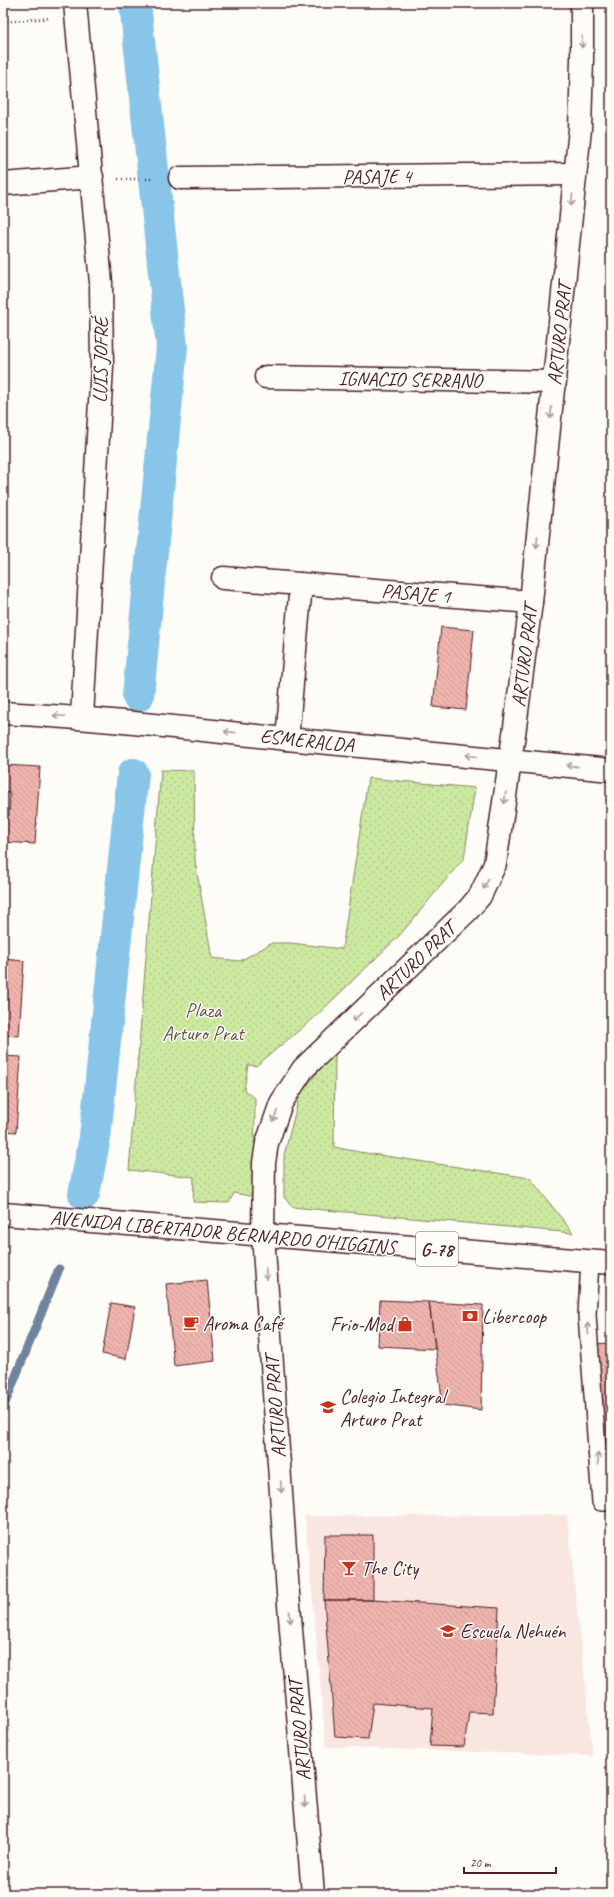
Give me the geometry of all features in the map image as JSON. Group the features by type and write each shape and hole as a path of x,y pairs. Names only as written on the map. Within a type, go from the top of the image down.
{"street":[{"name":"ARTURO PRAT","path":"313,1894 288,1593 263,1235 264,1163 271,1129 281,1103 303,1069 468,910 480,896 495,864 531,602 555,382 581,100 582,3"},
{"name":"LUIS JOFRÉ","path":"76,10 101,283 102,367 82,717"},
{"name":"PASAJE 4","path":"180,178 574,174"},
{"path":"3,184 92,177"},
{"name":"IGNACIO SERRANO","path":"266,377 555,382"},
{"name":"PASAJE 1","path":"223,578 531,602"},
{"path":"287,739 301,584"},
{"name":"ESMERALDA","path":"3,713 82,717 287,739 510,759 611,770"},
{"name":"AVENIDA LIBERTADOR BERNARDO O'HIGGINS","path":"3,1214 601,1262"}],"lane":[{"path":"601,1262 587,1315 601,1502 611,1502"}],"path":[{"path":"3,22 76,10"},
{"path":"132,179 155,179"}],"shaded area":[{"name":"Escuela Nehuén","path":"567,1515 593,1756 326,1747 305,1516"}],"green space":[{"name":"Plaza Arturo Prat","path":"161,770 194,771 195,861 212,958 240,961 272,943 291,943 342,949 368,778 475,788 464,858 400,935 314,1018 256,1066 248,1065 244,1090 255,1098 254,1197 234,1193 229,1203 193,1202 194,1177 129,1170"},
{"path":"335,1051 334,1147 530,1178 573,1233 292,1207 284,1197 284,1155 300,1094"}],"building":[{"path":"441,627 474,630 466,710 433,707"},
{"path":"3,765 40,767 35,844 3,842 3,814 9,815 10,793 3,792"},
{"path":"3,959 24,961 19,1036 3,1035"},
{"path":"3,1056 21,1057 16,1132 3,1131"},
{"name":"Aroma Café","path":"207,1280 215,1361 174,1366 166,1284"},
{"name":"Frio-Mod","path":"380,1300 429,1302 435,1349 378,1346"},
{"path":"429,1302 483,1305 481,1410 443,1405"},
{"path":"111,1303 135,1307 126,1359 102,1354"},
{"path":"611,1343 611,1447 601,1448 592,1344"},
{"name":"The City","path":"325,1535 373,1535 373,1600 324,1600"},
{"path":"324,1600 373,1600 499,1608 493,1713 469,1712 464,1747 430,1746 433,1708 373,1703 368,1739 335,1737"}],"waterway":[{"path":"135,3 172,347 138,696"},
{"path":"84,1194 95,1137 133,774"},
{"path":"3,1408 59,1269"}],"place":[{"name":"Libercoop","path":"470,1316"},
{"name":"Aroma Café","path":"191,1323"},
{"name":"Frio-Mod","path":"405,1324"},
{"name":"Colegio Integral Arturo Prat","path":"328,1407"},
{"name":"The City","path":"349,1568"},
{"name":"Escuela Nehuén","path":"448,1631"}]}
